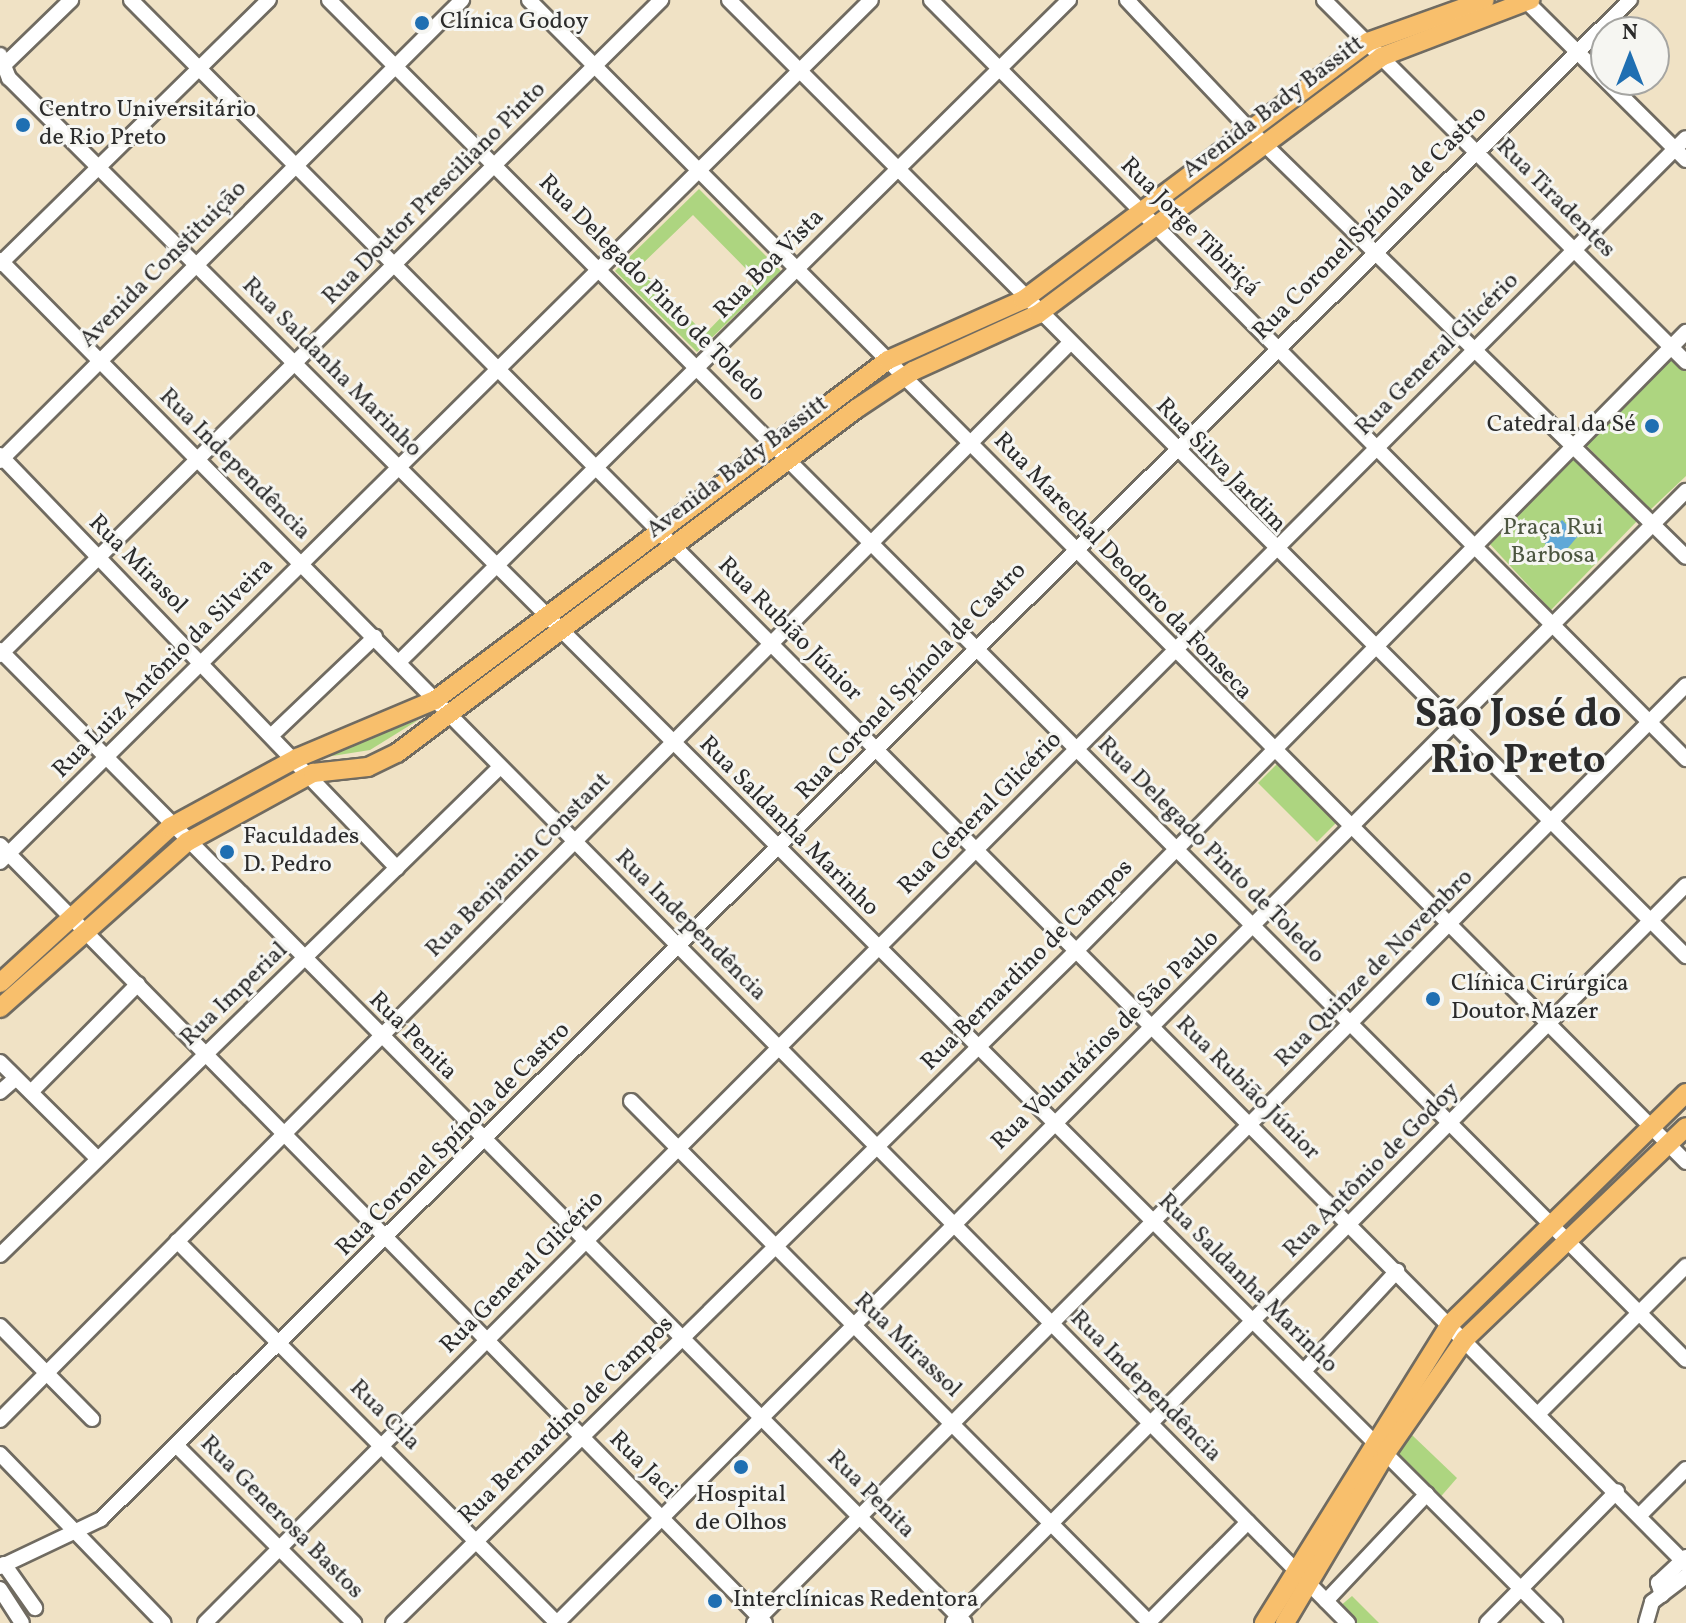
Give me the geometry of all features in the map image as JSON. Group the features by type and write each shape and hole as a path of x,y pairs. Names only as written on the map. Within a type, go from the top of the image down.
{"main road":[{"name":"Avenida Bady Bassitt","path":"0,983 79,927 187,842 313,773 368,767 449,714 560,632 775,445 888,360 1023,300 1250,130 1375,50 1485,0"},
{"name":"Avenida Bady Bassitt","path":"0,1008 170,827 297,758 435,700 544,616 790,460 903,376 1038,314 1267,143 1375,50 1528,1"},
{"path":"1285,1623 1302,1576 1372,1439 1450,1324 1647,1124 1686,1093"},
{"path":"1264,1623 1302,1576 1465,1339 1563,1237 1686,1127"}],"street":[{"path":"1,63 71,0"},
{"name":"Rua Rubião Júnior","path":"131,0 1685,1561"},
{"path":"1,262 269,0"},
{"name":"Rua Delegado Pinto de Toledo","path":"329,0 699,367 1686,1360"},
{"name":"Avenida Constituição","path":"1,458 462,0"},
{"name":"Rua Marechal Deodoro da Fonseca","path":"529,0 888,360 1172,652 1686,1162"},
{"name":"Rua Doutor Presciliano Pinto","path":"1,653 661,0"},
{"name":"Rua Silva Jardim","path":"729,0 1374,651 1554,822 1686,956"},
{"name":"Rua Luiz Antônio da Silveira","path":"3,853 105,758 871,0"},
{"name":"Rua Jorge Tibiriçá","path":"931,0 1001,66 1155,226 1686,759"},
{"name":"Rua Boa Vista","path":"399,662 498,569 794,269 898,172 1069,0"},
{"path":"1127,0 1250,130 1267,143 1374,253 1686,557"},
{"name":"Rua Tiradentes","path":"1324,0 1686,362"},
{"name":"Rua Coronel Spínola de Castro","path":"2,1565 101,1519 878,751 976,647 1174,448 1630,0"},
{"path":"1528,1 1686,160"},
{"name":"Rua Saldanha Marinho","path":"1,63 99,168 197,263 544,616 1555,1623"},
{"name":"Rua General Glicério","path":"205,1623 1686,138"},
{"name":"Rua Independência","path":"1,262 1348,1623"},
{"name":"Rua Bernardino de Campos","path":"393,1623 1077,950 1476,549 1686,332"},
{"name":"Rua Benjamin Constant","path":"0,1420 1069,344"},
{"name":"Rua Mirasol","path":"1,458 313,773 397,868"},
{"name":"Rua Voluntários de São Paulo","path":"557,1623 659,1515 853,1326 1151,1025 1255,927 1686,491"},
{"path":"273,734 375,637"},
{"name":"Rua Penita","path":"1,653 758,1418 862,1515 959,1621"},
{"name":"Rua Quinze de Novembro","path":"760,1621 1447,925 1554,822 1686,685"},
{"name":"Rua Imperial","path":"0,1255 96,1157 208,1053 500,767"},
{"name":"Rua Jaci","path":"3,853 208,1053 760,1621"},
{"name":"Rua Antônio de Godoy","path":"959,1621 1049,1521 1452,1125 1547,1022 1686,885"},
{"path":"31,1092 138,984"},
{"path":"0,1062 96,1157"},
{"path":"0,1092 16,1078"},
{"name":"Rua Mirassol","path":"631,1101 853,1326 955,1423 1149,1623"},
{"name":"Rua Cila","path":"177,1241 281,1342 557,1623"},
{"path":"1539,1413 1686,1266"},
{"path":"1304,1371 1397,1271"},
{"path":"0,1326 92,1419"},
{"name":"Rua Generosa Bastos","path":"176,1445 354,1623"},
{"path":"0,1454 164,1623"},
{"path":"1640,1515 1686,1469"},
{"path":"1487,1623 1617,1491"},
{"path":"1326,1601 1427,1494"},
{"path":"1149,1623 1248,1522"},
{"path":"1662,1595 1658,1583 1685,1561"},
{"path":"2,1565 35,1608"},
{"path":"1646,1623 1662,1595 1686,1576"},
{"path":"0,1589 22,1623"}],"green space":[{"path":"699,189 781,271 697,352 615,271","holes":["693,215 757,280 705,334 639,267"]},
{"name":"Catedral da Sé","path":"1669,359 1686,368 1686,476 1650,510 1586,445"},
{"name":"Praça Rui Barbosa","path":"1573,458 1639,519 1551,610 1488,542"},
{"path":"420,719 370,750 326,757 353,745"},
{"path":"1279,762 1338,821 1317,842 1258,783"},
{"path":"1412,1435 1457,1478 1437,1501 1395,1457"},
{"path":"1352,1596 1379,1623 1355,1623 1339,1607"}],"water":[{"path":"1562,520 1578,536 1556,562 1543,540"}],"place":[{"name":"Clínica Godoy","path":"422,23"},
{"name":"Centro Universitário de Rio Preto","path":"23,125"},
{"name":"Catedral da Sé","path":"1652,426"},
{"name":"Faculdades D. Pedro","path":"227,852"},
{"name":"Clínica Cirúrgica Doutor Mazer","path":"1433,999"},
{"name":"Hospital de Olhos","path":"741,1467"},
{"name":"Interclínicas Redentora","path":"715,1601"}],"district":[{"name":"São José do Rio Preto","path":"1518,739"}]}
